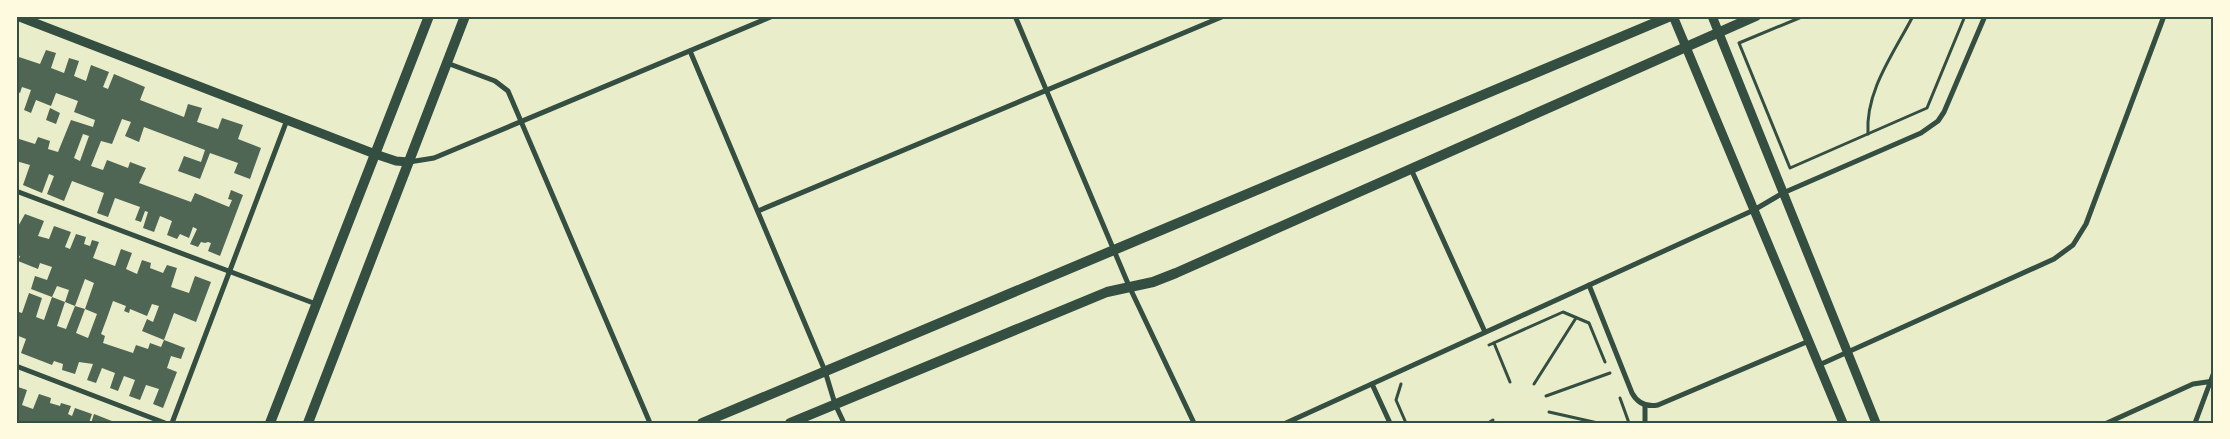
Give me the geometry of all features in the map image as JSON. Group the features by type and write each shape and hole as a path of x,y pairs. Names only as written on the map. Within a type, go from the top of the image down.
{"main road":[{"path":"270,423 429,16"},
{"path":"308,423 465,16"},
{"path":"702,423 1672,16"},
{"path":"790,423 1107,292 1153,282 1176,274 1756,16"}],"street":[{"path":"16,16 375,154 409,162 434,158 773,16"},
{"path":"1015,16 1129,286 1194,423"},
{"path":"758,211 1224,16"},
{"path":"1672,16 1843,423"},
{"path":"1712,16 1876,423"},
{"path":"1286,423 1754,210 1783,193 1921,133 1938,121 1950,102 1984,16"},
{"path":"1819,365 2054,259 2073,245 2086,224 2164,16"},
{"path":"690,51 825,371 835,404 844,423"},
{"path":"448,63 502,85 508,91 650,423"},
{"path":"172,423 287,120"},
{"path":"1411,169 1485,332"},
{"path":"16,191 316,304"},
{"path":"1589,285 1632,393 1639,402 1645,405 1658,405 1809,341"},
{"path":"16,366 165,423"},
{"path":"2195,423 2214,372"},
{"path":"2106,423 2193,384 2212,381"},
{"path":"1372,384 1390,423"},
{"path":"1645,405 1645,423"}],"path":[{"path":"1804,16 1740,43 1790,168 1927,108 1964,16"},
{"path":"1868,134 1867,120 1871,99 1912,16"},
{"path":"1486,347 1563,312 1589,323 1613,381"},
{"path":"1534,384 1576,318"},
{"path":"1494,343 1510,382"},
{"path":"1546,396 1610,373"},
{"path":"1406,423 1396,400 1400,385 1408,381"},
{"path":"1619,397 1628,423"},
{"path":"1549,412 1598,423"},
{"path":"1488,423 1493,420"}],"building":[{"path":"46,50 56,53 51,68 64,73 69,58 79,61 74,76 86,81 91,65 109,72 103,87 108,89 114,74 145,87 140,100 184,117 188,104 202,108 197,122 218,129 222,118 243,125 238,139 261,148 250,179 234,173 238,163 210,153 200,179 178,171 184,156 201,162 205,150 144,127 139,142 125,136 131,122 122,119 112,144 101,141 91,166 103,170 107,160 128,168 130,162 146,168 139,183 191,202 195,193 229,207 232,200 228,199 231,190 243,195 220,256 208,251 211,243 201,242 198,247 190,244 197,229 193,227 189,238 180,234 177,239 167,235 172,221 160,216 154,232 143,228 148,212 145,211 141,222 135,220 140,207 115,198 108,217 97,213 104,193 72,181 64,201 47,194 54,176 49,174 42,193 23,185 30,165 16,161 16,138 35,144 38,137 50,141 48,149 58,152 71,120 93,127 95,120 74,112 78,101 56,93 51,106 36,100 31,113 24,110 31,90 22,87 20,93 16,91 16,56 40,64","holes":["83,134 89,136 80,161 74,158"]},
{"path":"50,108 60,113 56,124 46,120"},
{"path":"25,214 44,221 38,236 49,239 54,226 71,232 65,247 70,249 76,234 86,237 84,244 90,246 92,240 99,242 93,258 115,266 121,249 132,253 126,269 137,274 142,260 151,263 150,268 163,273 167,265 177,268 171,287 189,293 195,276 211,282 196,322 174,313 164,340 185,348 181,359 171,356 167,368 177,372 163,408 153,404 159,389 146,385 140,400 129,396 135,380 124,376 118,391 110,388 115,373 102,368 96,383 87,380 93,364 79,362 75,374 62,370 63,364 54,361 52,365 21,353 26,339 16,335 16,311 22,313 29,293 42,298 36,317 44,320 52,297 31,289 35,276 47,280 52,267 40,263 38,269 18,261 20,256 16,255 16,230","holes":["85,279 94,283 85,309 75,306","57,286 69,290 65,302 52,297","113,301 126,306 124,311 129,313 130,309 147,316 152,304 159,306 153,322 147,319 142,331 164,340 161,347 150,343 148,349 136,345 133,353 103,343 105,336 101,334","65,302 75,306 66,329 57,326","85,309 97,314 88,338 76,333"]},
{"path":"18,387 27,390 22,405 33,409 39,394 51,398 50,403 60,406 61,403 71,406 68,414 72,416 75,408 92,414 89,423 16,423 16,392"},
{"path":"94,414 117,423 91,423"}]}
